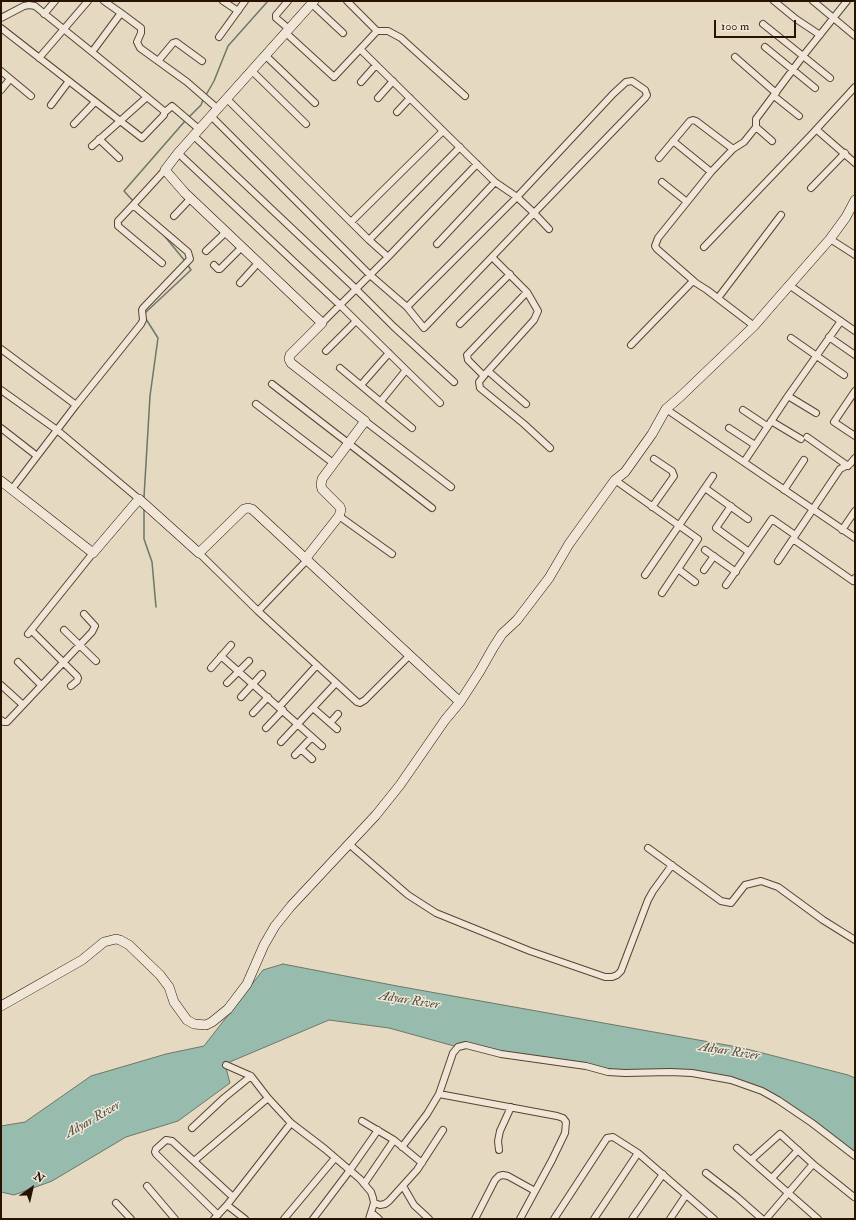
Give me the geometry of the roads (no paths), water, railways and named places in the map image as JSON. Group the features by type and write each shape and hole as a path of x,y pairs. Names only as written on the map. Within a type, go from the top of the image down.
{"street":[{"path":"44,14 55,1"},
{"path":"39,58 88,1"},
{"path":"104,1 141,28 142,30 137,42 138,46 188,82 206,100 218,109"},
{"path":"223,1 238,12"},
{"path":"219,37 245,1"},
{"path":"288,1 276,15 276,18 287,31 334,77 361,50 377,31"},
{"path":"347,1 377,31 388,31 401,38 465,96"},
{"path":"774,1 796,19 820,35"},
{"path":"813,1 855,36"},
{"path":"754,326 693,281 656,249 656,241 711,172 733,149 744,142 756,127 756,119 803,56 847,1"},
{"path":"162,263 118,226 118,222 313,2 343,33"},
{"path":"1,18 29,4 35,6 164,111 164,113"},
{"path":"92,52 121,13"},
{"path":"763,24 830,78"},
{"path":"1,28 142,138 172,106 197,133 388,321 454,382"},
{"path":"158,61 173,43 176,42 202,61"},
{"path":"764,47 814,88"},
{"path":"361,50 495,182 517,197 549,230"},
{"path":"266,56 315,103"},
{"path":"735,56 799,116"},
{"path":"361,82 376,65"},
{"path":"1,71 31,96"},
{"path":"252,71 306,124"},
{"path":"1,90 10,79"},
{"path":"51,105 69,81"},
{"path":"378,98 393,81"},
{"path":"212,116 370,275 407,307 424,328 645,98 647,95 645,90 632,81 626,82 598,108 517,197 407,307"},
{"path":"704,246 817,130 855,87"},
{"path":"92,146 147,97"},
{"path":"397,112 410,98"},
{"path":"227,99 388,257"},
{"path":"74,124 95,102"},
{"path":"658,158 690,121 693,120 733,149"},
{"path":"756,127 772,141"},
{"path":"817,130 855,163"},
{"path":"351,222 443,131"},
{"path":"99,139 119,158"},
{"path":"673,142 711,172"},
{"path":"369,240 460,147"},
{"path":"178,153 340,305 440,403"},
{"path":"811,188 845,153"},
{"path":"451,487 291,363 289,359 290,355 388,257 477,164"},
{"path":"165,170 191,198 322,323"},
{"path":"437,244 495,182"},
{"path":"662,182 687,202"},
{"path":"174,216 191,198"},
{"path":"1,1006 82,960 104,942 116,939 129,945 160,975 169,987 174,1002 187,1020 200,1025 206,1025 228,1009 241,994 247,984 264,945 275,926 291,906 376,815 400,785 445,720 460,702 480,672 502,634 517,620 549,578 569,544 615,480 625,472 652,434 666,409 754,326 830,238 841,224 855,200"},
{"path":"12,489 76,405 141,324 143,320 143,308 190,259 188,252 133,205"},
{"path":"718,298 781,215"},
{"path":"206,251 226,232"},
{"path":"830,238 855,255"},
{"path":"214,265 220,269 242,247"},
{"path":"492,256 527,292 538,311 538,315 486,373 479,382 480,388 524,424 550,448"},
{"path":"240,283 258,263"},
{"path":"460,324 510,274"},
{"path":"631,345 693,281"},
{"path":"789,285 855,331"},
{"path":"526,404 468,360 467,355 527,292"},
{"path":"326,351 356,321"},
{"path":"744,462 841,321"},
{"path":"829,337 855,355"},
{"path":"791,338 844,375"},
{"path":"1,349 76,405"},
{"path":"361,385 389,353"},
{"path":"340,368 412,428"},
{"path":"381,401 406,370"},
{"path":"272,384 432,508"},
{"path":"1,390 57,430 138,499 199,553 258,611 357,702 360,703 365,700 410,655"},
{"path":"855,390 834,422 855,436"},
{"path":"788,396 816,413"},
{"path":"256,404 333,463"},
{"path":"666,409 855,538"},
{"path":"743,410 769,424 804,438 848,466"},
{"path":"258,611 307,559 339,516 341,510 340,507 322,489 322,479 365,421"},
{"path":"1,428 37,456"},
{"path":"729,428 755,445"},
{"path":"778,561 840,469 848,466 855,458"},
{"path":"652,507 674,476 672,471 654,459"},
{"path":"784,490 804,460"},
{"path":"645,575 713,476"},
{"path":"615,480 698,539 662,593"},
{"path":"1,481 93,553"},
{"path":"705,488 748,519"},
{"path":"71,686 78,678 30,632 138,499"},
{"path":"731,506 716,528 750,552"},
{"path":"199,553 244,509 248,508 256,512 460,702"},
{"path":"842,530 855,511"},
{"path":"339,516 392,554"},
{"path":"726,585 772,519 853,581 855,578"},
{"path":"706,550 736,572"},
{"path":"704,570 714,556"},
{"path":"678,569 695,582"},
{"path":"1,720 7,722 22,704 92,632 95,626 84,614"},
{"path":"64,630 96,661"},
{"path":"211,668 232,645"},
{"path":"222,656 322,746"},
{"path":"227,683 249,660"},
{"path":"18,662 41,685"},
{"path":"266,728 317,665"},
{"path":"241,698 262,674"},
{"path":"281,742 336,683"},
{"path":"1,685 22,704"},
{"path":"253,713 268,697"},
{"path":"313,708 337,729"},
{"path":"330,723 338,714"},
{"path":"295,755 312,737"},
{"path":"301,749 312,759"},
{"path":"349,844 408,895 436,913 530,951 605,977 612,978 621,971 648,900 672,865"},
{"path":"648,848 721,900 731,902 745,885 761,881 778,887 823,920 855,940"},
{"path":"402,1147 427,1114 439,1094 453,1052 458,1047 466,1045 501,1054 586,1066 608,1072 670,1072 707,1075 731,1080 762,1091 778,1100 812,1123 855,1156"},
{"path":"226,1065 251,1076 268,1098 291,1123 350,1170 364,1184 371,1192 374,1203 371,1216 379,1219"},
{"path":"192,1128 224,1098 251,1076"},
{"path":"439,1094 557,1116 563,1118 566,1122 567,1126 565,1132 520,1219"},
{"path":"194,1161 268,1098"},
{"path":"499,1150 498,1141 500,1131 511,1107"},
{"path":"362,1121 394,1140 422,1163"},
{"path":"233,1197 172,1141 166,1140 156,1149 156,1154 216,1217 227,1205 291,1123"},
{"path":"313,1219 378,1130"},
{"path":"374,1203 385,1204 403,1186 422,1163 443,1130"},
{"path":"751,1160 780,1134 813,1164 854,1197"},
{"path":"554,1219 607,1138 613,1137 638,1153 714,1219"},
{"path":"364,1184 394,1140"},
{"path":"737,1148 818,1219"},
{"path":"772,1178 798,1150"},
{"path":"594,1219 638,1153"},
{"path":"284,1219 335,1158"},
{"path":"766,1219 813,1164"},
{"path":"706,1173 762,1219"},
{"path":"632,1219 663,1174"},
{"path":"475,1219 495,1180 499,1176 508,1176 535,1191"},
{"path":"147,1186 175,1219"},
{"path":"403,1186 414,1205 429,1219"},
{"path":"670,1219 686,1195"},
{"path":"116,1203 131,1219"},
{"path":"227,1205 245,1219"}],"water":[{"name":"Adyar River","path":"283,964 743,1048 848,1075 855,1078 855,1157 821,1130 761,1090 700,1074 589,1069 454,1046 389,1028 329,1020 225,1064 230,1083 178,1121 126,1137 52,1181 14,1195 1,1192 1,1126 25,1122 91,1076 166,1054 204,1046 263,970"}],"waterway":[{"path":"206,95 214,81 228,46 268,1"},
{"path":"188,118 201,105 203,100"},
{"path":"134,202 124,191 185,121"},
{"path":"162,233 185,261"},
{"path":"145,313 191,270 187,264"},
{"path":"144,497 150,396 158,338 146,319"},
{"path":"144,509 144,539 152,562 156,607"}]}
